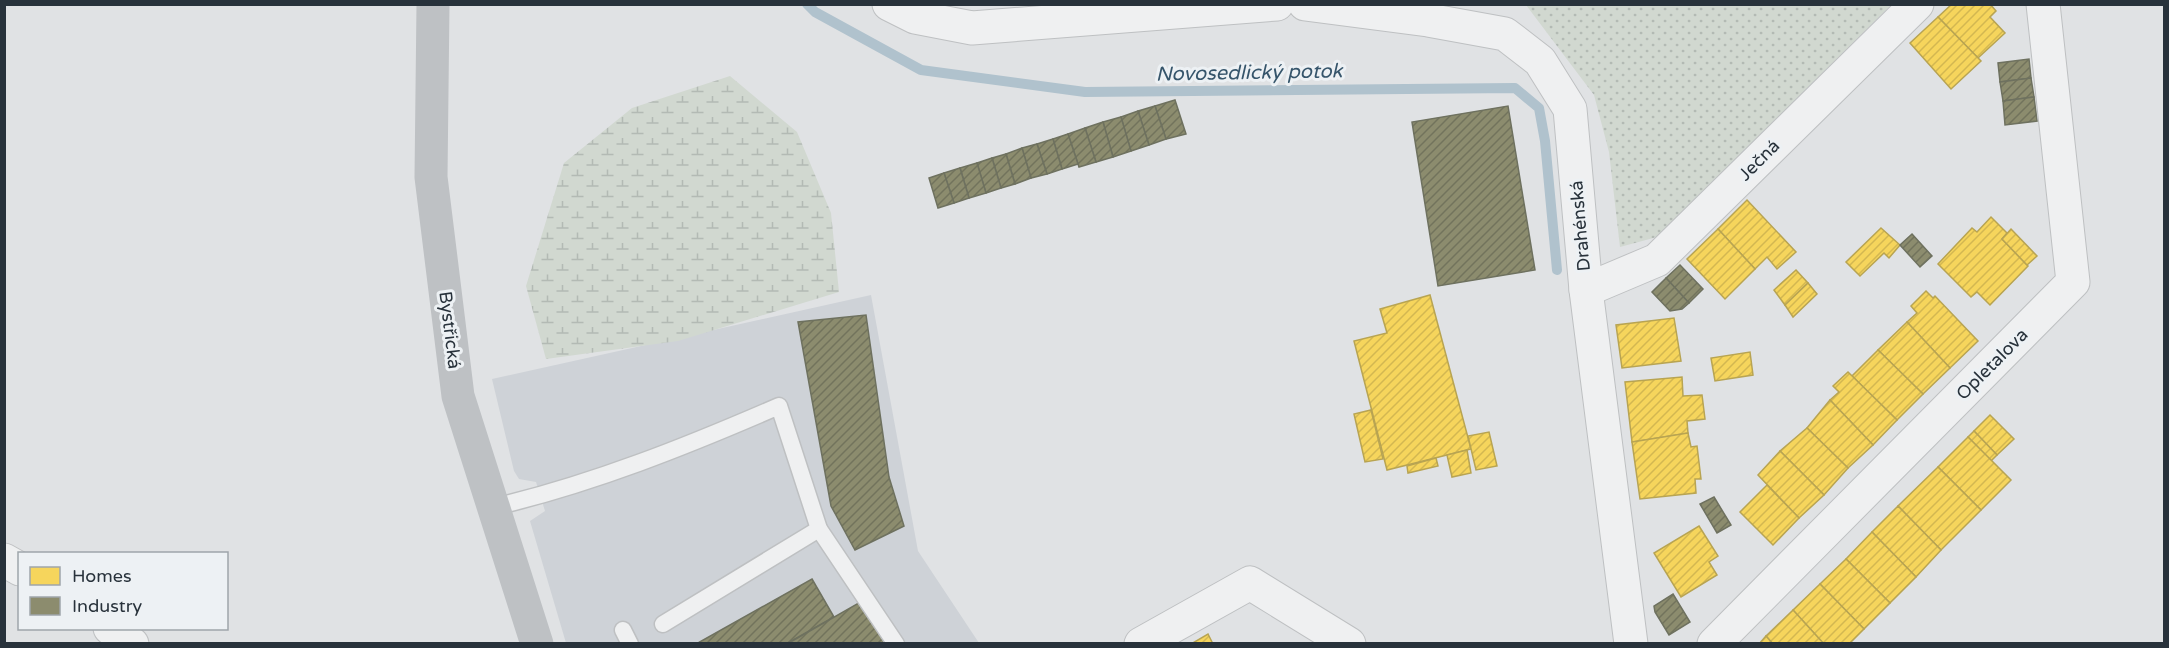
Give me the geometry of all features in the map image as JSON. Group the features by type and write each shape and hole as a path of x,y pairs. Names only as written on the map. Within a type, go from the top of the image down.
{"street":[{"name":"Bystřická","path":"433,4 432,189 458,396 537,644"},
{"path":"889,4 915,17 972,28 1277,4"},
{"name":"Drahénská","path":"1305,4 1428,20 1505,34 1540,61 1570,109 1586,290 1631,644"},
{"name":"Ječná","path":"1586,290 1658,260 1917,4"},
{"name":"Opletalova","path":"1714,644 2073,282 2043,4"},
{"path":"4,560 18,568"},
{"path":"1142,644 1250,583 1349,644"},
{"path":"113,630 132,644"}],"lane":[{"path":"494,507 540,496 693,443 779,406 819,529 896,644"},
{"path":"663,624 819,529"}],"shaded area":[{"path":"871,295 918,551 979,643 566,643 530,521 545,511 536,482 519,479 514,471 492,379"}],"green space":[{"path":"1526,5 1891,5 1657,237 1620,247 1609,152 1594,95"},
{"path":"730,76 797,132 831,213 839,292 678,341 546,359 526,286 564,163 632,108"}],"building: Homes":[{"path":"1952,4 1990,4 1996,11 1990,17 2005,33 1978,58 1938,17"},
{"path":"1938,17 1981,61 1951,89 1910,43"},
{"path":"1747,200 1796,252 1777,269 1767,257 1755,269 1718,229"},
{"path":"1991,217 2007,233 2002,239 2028,266 1990,305 1977,292 1971,297 1938,264 1972,228 1977,232"},
{"path":"1881,228 1900,245 1889,258 1884,253 1860,276 1846,262"},
{"path":"1718,229 1755,269 1725,299 1687,259"},
{"path":"2011,229 2037,256 2027,265 2002,239"},
{"path":"1796,270 1808,283 1785,305 1774,290"},
{"path":"1808,283 1817,294 1793,317 1785,305"},
{"path":"1926,291 1933,298 1935,296 1978,341 1950,368 1907,322 1917,313 1911,306"},
{"path":"1430,295 1471,449 1387,470 1354,341 1387,333 1380,309"},
{"path":"1674,318 1681,361 1622,368 1616,325"},
{"path":"1907,322 1950,368 1923,394 1878,350"},
{"path":"1878,350 1923,394 1897,420 1852,376"},
{"path":"1750,352 1753,375 1715,381 1711,358"},
{"path":"1848,372 1897,420 1873,445 1830,400 1839,392 1833,386"},
{"path":"1682,377 1683,396 1702,395 1705,419 1687,421 1688,433 1632,442 1625,382"},
{"path":"1830,400 1873,445 1848,468 1807,428"},
{"path":"1371,410 1383,459 1365,462 1354,414"},
{"path":"1990,415 2014,439 1997,455 1974,431"},
{"path":"1807,428 1848,468 1824,495 1780,451"},
{"path":"1974,431 1997,455 1991,461 1968,437"},
{"path":"1489,432 1497,466 1476,470 1468,436"},
{"path":"1688,433 1691,447 1697,446 1701,479 1695,479 1696,493 1640,499 1632,442"},
{"path":"1968,437 2011,480 1981,510 1938,467"},
{"path":"1467,450 1471,473 1452,477 1447,455"},
{"path":"1780,451 1824,495 1799,518 1758,475"},
{"path":"1436,458 1438,466 1408,473 1407,466"},
{"path":"1938,467 1981,510 1941,550 1898,506"},
{"path":"1767,485 1799,518 1773,545 1740,512"},
{"path":"1898,506 1941,550 1916,577 1872,532"},
{"path":"1699,526 1718,556 1709,562 1717,575 1681,597 1654,553"},
{"path":"1872,532 1916,577 1890,603 1846,559"},
{"path":"1846,559 1890,603 1864,629 1820,584"},
{"path":"1820,584 1864,629 1849,644 1824,644 1793,610"},
{"path":"1793,610 1824,644 1773,644 1766,636"},
{"path":"1208,634 1213,644 1191,644"},
{"path":"1766,636 1773,644 1759,644"}],"building: Industry":[{"path":"2029,59 2031,78 2000,82 1998,63"},
{"path":"2031,78 2034,97 2003,101 2000,82"},
{"path":"2034,97 2037,121 2005,125 2003,101"},
{"path":"1175,100 1186,134 1166,139 1155,106"},
{"path":"1155,106 1166,139 1149,145 1138,111"},
{"path":"1508,106 1535,270 1438,286 1412,122"},
{"path":"1138,111 1149,145 1131,151 1121,117"},
{"path":"1121,117 1131,151 1113,157 1103,122"},
{"path":"1103,122 1113,157 1096,162 1085,128"},
{"path":"1085,128 1096,162 1079,167 1068,134"},
{"path":"1068,134 1078,164 1062,169 1053,139"},
{"path":"1053,139 1062,169 1047,174 1037,144"},
{"path":"1037,144 1047,174 1031,178 1022,148"},
{"path":"1022,148 1031,178 1015,184 1006,154"},
{"path":"1006,154 1015,184 1001,188 992,158"},
{"path":"992,158 1001,188 986,193 977,163"},
{"path":"977,163 986,193 969,198 960,168"},
{"path":"960,168 969,198 954,203 944,173"},
{"path":"944,173 954,203 938,208 929,178"},
{"path":"1912,234 1932,256 1920,267 1900,245"},
{"path":"1680,265 1703,289 1689,303 1666,278"},
{"path":"1666,278 1689,303 1682,309 1670,311 1652,292"},
{"path":"866,315 889,477 904,526 855,550 831,506 798,322"},
{"path":"1714,497 1731,525 1717,533 1700,504"},
{"path":"812,579 834,617 786,644 696,644"},
{"path":"1673,594 1690,622 1669,635 1655,612 1654,606"},
{"path":"861,601 885,644 787,644 859,603"}],"waterway":[{"name":"Novosedlický potok","path":"807,4 815,12 921,70 1085,92 1515,88 1539,108 1545,141 1557,270"}]}
